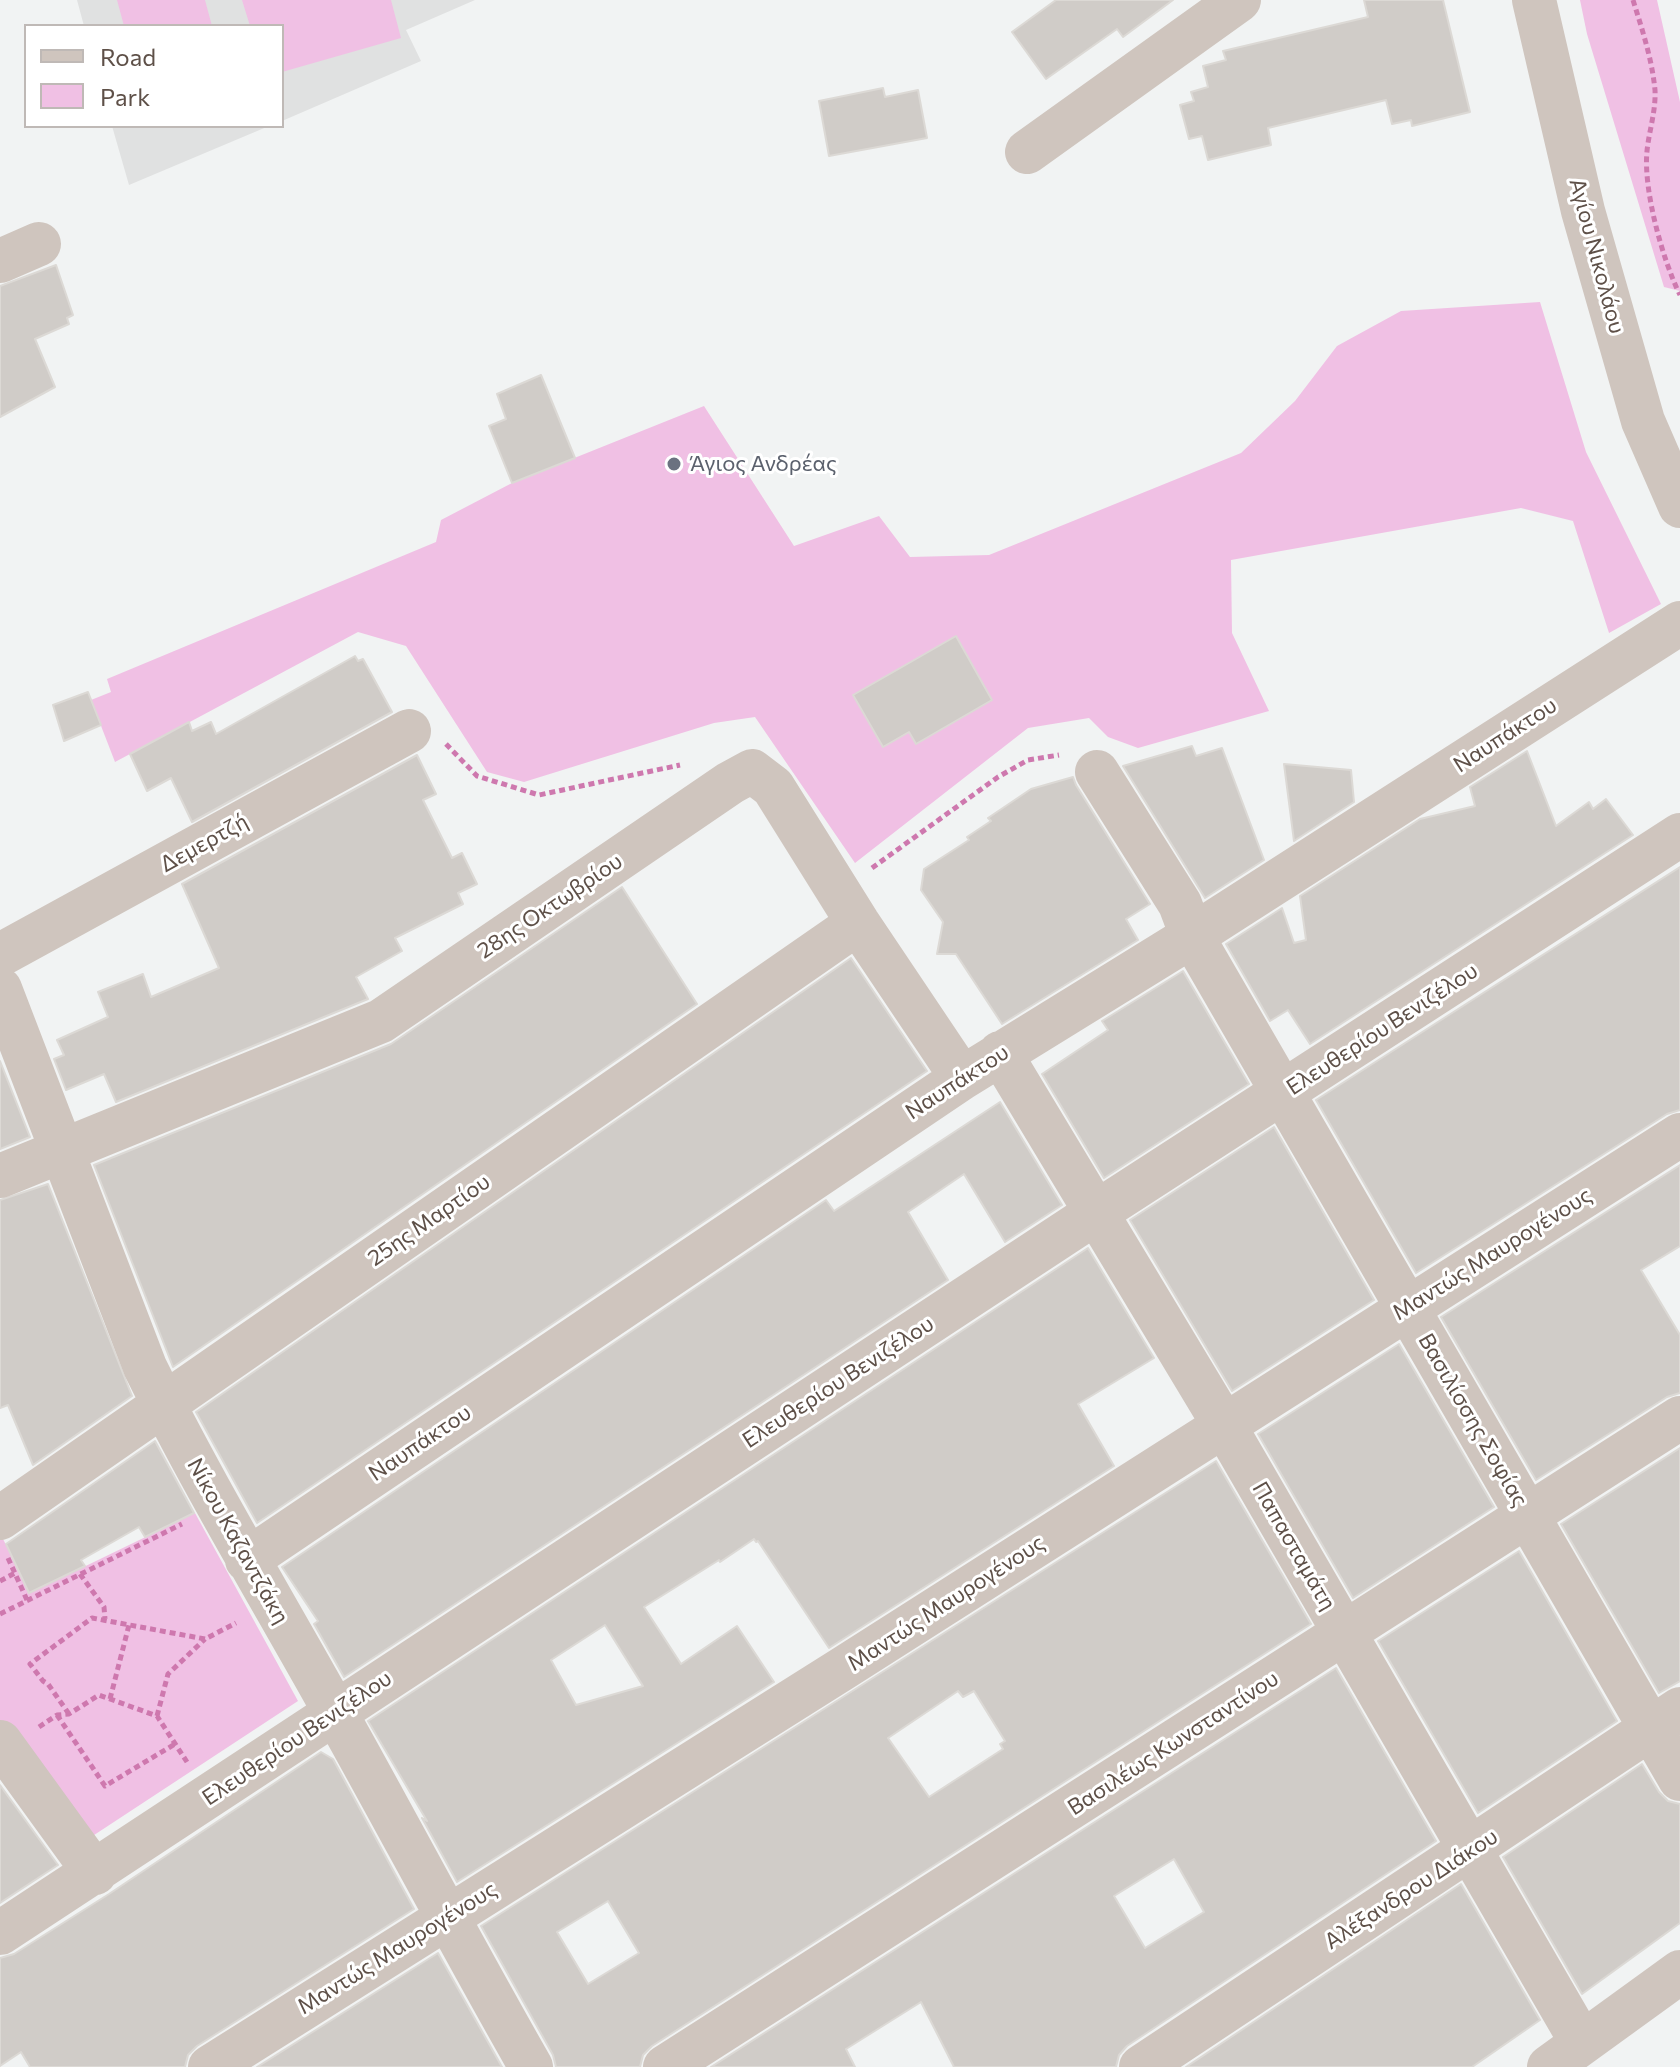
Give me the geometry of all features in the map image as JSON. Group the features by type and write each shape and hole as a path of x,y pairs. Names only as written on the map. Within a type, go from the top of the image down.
{"street":[{"path":"1027,152 1239,0"},
{"name":"Αγίου Νικολάου","path":"1534,0 1583,211 1643,421 1680,506"},
{"name":"Ναυπάκτου","path":"247,1560 1000,1053 1192,936 1680,623"},
{"name":"Δεμερτζή","path":"0,955 409,731"},
{"name":"28ης Οκτωβρίου","path":"0,1176 381,1021 752,771 773,787 848,908 962,1078"},
{"name":"Βασιλίσσης Σοφίας","path":"1097,772 1180,904 1192,936 1529,1515 1665,1720 1680,1779"},
{"name":"Ελευθερίου Βενιζέλου","path":"0,1933 1097,1212 1677,845"},
{"name":"25ης Μαρτίου","path":"2,1534 164,1405 848,908"},
{"name":"Νίκου Καζαντζάκη","path":"0,989 145,1367 247,1560 335,1712 445,1917 531,2067"},
{"name":"Παπασταμάτη","path":"1000,1053 1224,1425 1468,1851 1565,2055"},
{"name":"Μαντώς Μαυρογένους","path":"210,2067 1680,1135"},
{"name":"Βασιλέως Κωνσταντίνου","path":"665,2067 1680,1418"},
{"name":"Αλέξανδρου Διάκου","path":"1141,2067 1665,1720"},
{"path":"2,1746 95,1873"},
{"path":"1565,2055 1680,1972"}],"path":[{"path":"1633,0 1647,44 1655,92 1647,154 1651,196 1668,270 1680,295"},
{"path":"409,731 441,738 477,776 539,795 686,763"},
{"path":"848,908 998,777 1028,760 1068,754 1097,772"},
{"path":"0,1614 218,1506"},
{"path":"2,1534 27,1600"},
{"path":"0,1581 15,1573"},
{"path":"80,1574 104,1607 105,1619"},
{"path":"157,1716 168,1674 205,1639 272,1603"},
{"path":"69,1714 30,1664 92,1618 205,1639"},
{"path":"110,1699 129,1625"},
{"path":"2,1746 57,1715 69,1714 99,1695 157,1716 209,1797"},
{"path":"57,1715 105,1786 175,1744"}],"shaded area":[{"path":"77,0 475,0 406,30 421,61 284,120 284,24 83,24"},
{"path":"113,128 264,128 129,185"}],"green space":[{"path":"117,0 205,0 211,24 123,24"},
{"path":"242,0 391,0 401,38 284,71 284,24 249,24"},
{"path":"1580,0 1657,0 1680,102 1680,291 1664,287 1587,34"},
{"path":"1540,302 1586,452 1661,604 1609,633 1573,521 1521,508 1231,560 1232,633 1269,711 1138,748 1108,737 1089,718 1028,728 855,863 755,717 714,723 524,782 487,772 406,646 358,632 115,762 91,700 111,692 107,679 436,542 441,520 512,483 704,406 794,546 879,516 910,557 989,555 1241,453 1295,401 1337,346 1401,311"},
{"path":"195,1513 298,1701 85,1841 0,1726 0,1538 30,1593"}],"building":[{"path":"1056,0 1173,0 1123,37 1117,29 1046,79 1012,32"},
{"path":"1364,0 1443,0 1470,112 1412,126 1411,120 1392,124 1386,100 1268,128 1271,145 1208,160 1202,136 1189,139 1180,105 1194,101 1191,92 1208,87 1203,66 1226,60 1223,51 1368,17"},
{"path":"883,88 885,97 918,90 927,138 829,156 819,101"},
{"path":"56,265 73,315 67,318 69,324 35,339 55,387 0,417 0,286"},
{"path":"541,375 575,458 512,483 489,426 506,419 497,394"},
{"path":"956,636 992,700 916,744 909,732 883,747 853,695"},
{"path":"355,656 358,661 363,659 392,712 192,822 171,778 147,791 130,754 189,722 192,731 211,722 216,734"},
{"path":"88,692 101,725 64,741 53,705"},
{"path":"1192,746 1196,756 1222,748 1264,860 1205,898 1123,766"},
{"path":"1527,751 1556,826 1589,802 1593,809 1606,799 1633,835 1310,1044 1288,1010 1270,1021 1226,944 1282,908 1294,943 1306,940 1300,896 1420,819 1475,806 1470,787"},
{"path":"417,755 436,794 423,800 452,858 462,853 477,884 458,893 463,904 395,938 402,951 356,977 368,999 116,1102 104,1074 66,1090 54,1059 64,1055 57,1040 108,1017 98,992 143,974 151,997 219,968 182,884"},
{"path":"1284,764 1351,770 1354,802 1294,841"},
{"path":"1073,777 1150,904 1126,919 1138,940 1002,1024 956,954 937,954 943,922 921,890 924,869 969,840 967,837 991,821 988,818 1031,789"},
{"path":"1680,867 1680,1110 1667,1114 1416,1273 1316,1100"},
{"path":"622,887 697,1004 173,1367 94,1165 391,1044"},
{"path":"851,958 927,1071 257,1523 196,1412"},
{"path":"1183,971 1249,1084 1104,1178 1042,1074 1108,1030 1102,1021"},
{"path":"0,1061 30,1137 0,1149"},
{"path":"1000,1102 1062,1205 1005,1242 964,1174 908,1212 948,1280 344,1677 314,1624 318,1621 282,1567 826,1200 834,1211"},
{"path":"1274,1127 1374,1300 1232,1391 1130,1220"},
{"path":"1680,1165 1680,1246 1641,1270 1680,1335 1680,1393 1667,1397 1536,1480 1441,1317"},
{"path":"48,1184 132,1396 33,1465 8,1405 0,1408 0,1200"},
{"path":"1088,1248 1154,1358 1078,1404 1114,1466 829,1648 754,1539 644,1607 681,1664 737,1626 774,1682 457,1882 422,1818 427,1821 368,1721","holes":["605,1625 643,1686 576,1705 551,1660"]},
{"path":"1399,1344 1494,1507 1353,1598 1258,1434"},
{"path":"155,1441 194,1513 145,1537 139,1527 81,1560 85,1566 29,1593 6,1544"},
{"path":"1680,1448 1680,1681 1659,1693 1561,1524"},
{"path":"1216,1461 1311,1624 652,2046 643,2055 640,2067 556,2067 553,2055 481,1926","holes":["958,1691 963,1697 974,1691 1005,1741 1000,1744 1003,1749 929,1797 888,1738","608,1901 639,1953 588,1984 557,1932"]},
{"path":"1519,1551 1617,1721 1478,1813 1378,1641"},
{"path":"1336,1668 1436,1841 1127,2046 1119,2055 1116,2067 954,2067 921,2002 846,2049 855,2067 711,2067","holes":["1174,1859 1204,1912 1145,1948 1114,1896"]},
{"path":"321,1752 333,1759 414,1909 197,2046 188,2055 185,2067 30,2067 21,2052 0,2066 0,1958 14,1954 109,1894"},
{"path":"1642,1764 1659,1792 1668,1801 1680,1804 1680,1923 1582,1994 1503,1857"},
{"path":"0,1785 58,1865 0,1903"},
{"path":"1461,1884 1540,2020 1472,2067 1186,2067"},
{"path":"438,1953 502,2067 257,2067"}],"place":[{"name":"Άγιος Ανδρέας","path":"674,464"}]}
